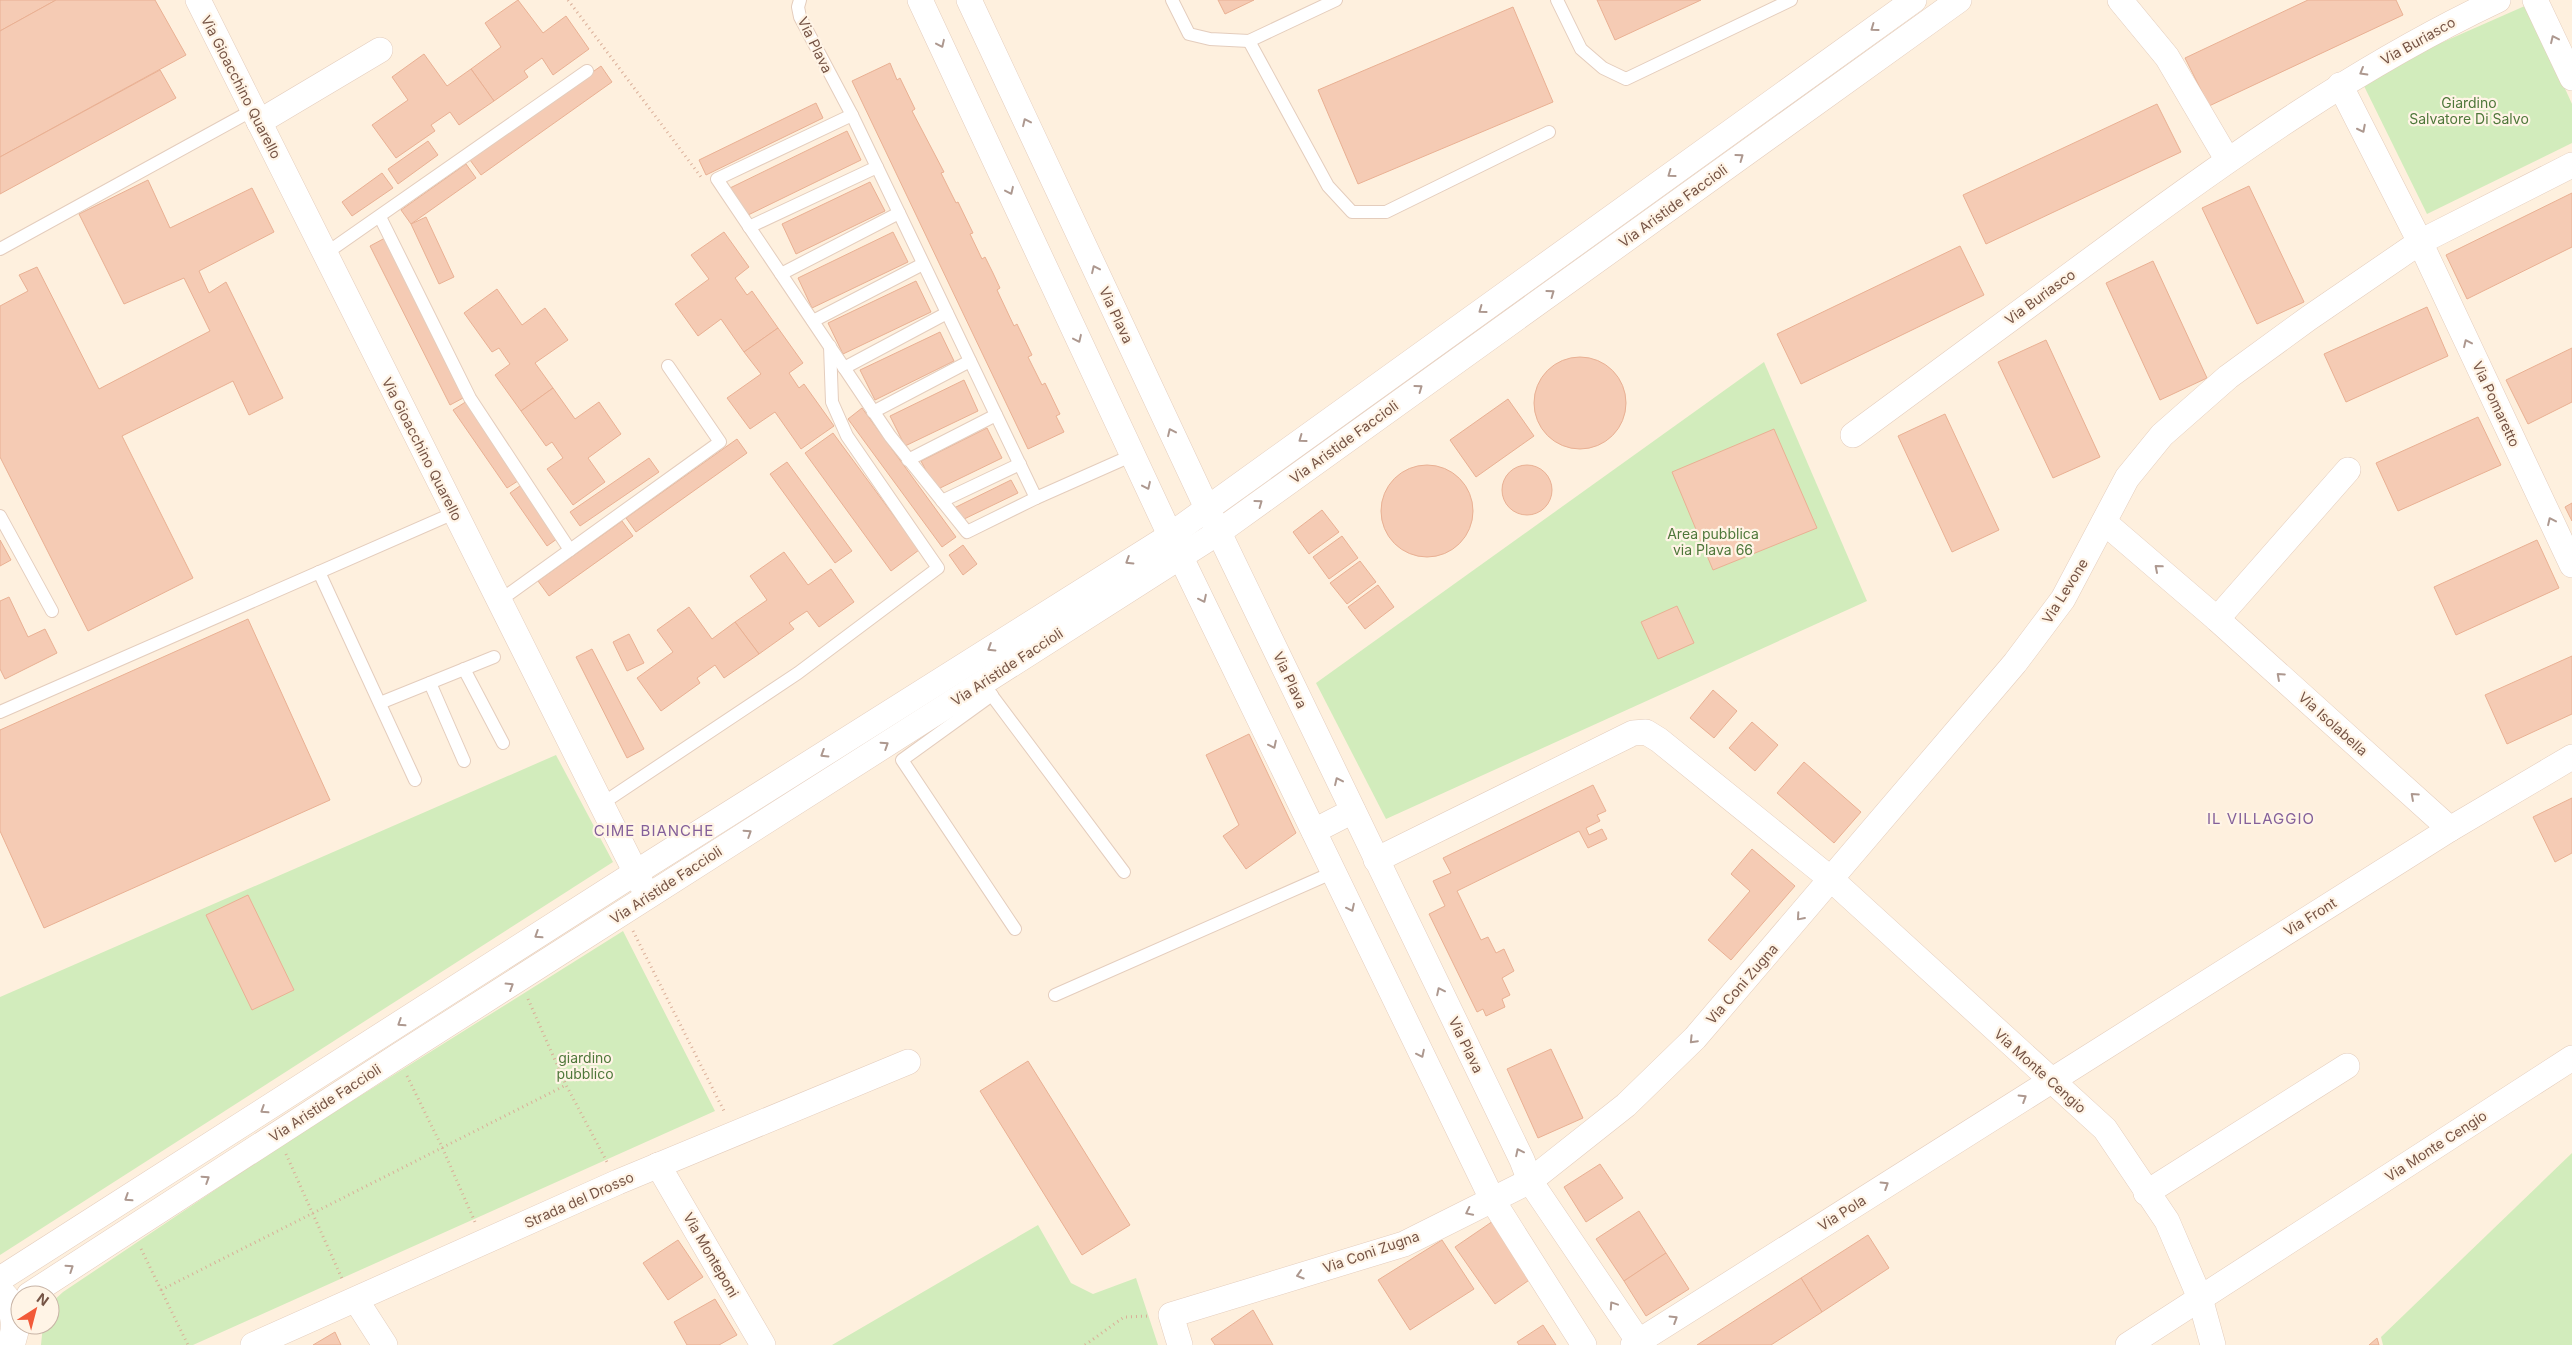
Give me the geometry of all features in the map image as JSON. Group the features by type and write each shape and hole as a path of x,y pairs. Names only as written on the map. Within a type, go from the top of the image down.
{"street":[{"path":"920,0 1133,455 1493,1201 1584,1345"},
{"name":"Via Plava","path":"968,0 1207,508 1522,1160 1530,1181 1637,1344"},
{"name":"Via Aristide Faccioli","path":"39,1285 130,1229 648,897 987,689 1176,545 1207,508 1914,0"},
{"name":"Via Aristide Faccioli","path":"0,1279 635,873 968,663 1176,545 1219,532 1959,0"},
{"path":"2120,0 2167,57 2227,159"},
{"name":"Via Buriasco","path":"1853,435 2227,159 2340,86 2436,29 2498,0"},
{"path":"2535,0 2572,78"},
{"name":"Via Gioacchino Quarello","path":"205,3 256,116 600,805 648,897"},
{"path":"256,116 380,50"},
{"path":"2340,86 2420,242 2572,165"},
{"name":"Via Levone","path":"1832,880 2015,664 2062,599 2127,478 2162,435 2228,377 2308,318 2420,242"},
{"name":"Via Pomaretto","path":"2420,242 2572,566"},
{"path":"2217,620 2348,470"},
{"name":"Via Isolabella","path":"2104,522 2450,828"},
{"path":"1376,860 1632,734 1646,732 1659,740 1832,880"},
{"name":"Via Front","path":"2050,1080 2450,828 2572,757"},
{"path":"1314,831 1353,811"},
{"name":"Via Monte Cengio","path":"1832,880 2105,1129 2146,1193 2167,1221 2200,1298 2213,1345"},
{"name":"Via Coni Zugna","path":"1171,1314 1404,1244 1530,1181 1626,1105 1695,1038 1832,880"},
{"name":"Via Monte Cengio","path":"2200,1298 2572,1058"},
{"name":"Strada del Drosso","path":"253,1345 618,1182 908,1062"},
{"path":"2146,1193 2347,1066"},
{"name":"Via Pola","path":"1637,1344 2050,1080"},
{"name":"Via Monteponi","path":"658,1165 763,1345"},
{"path":"2128,1345 2200,1298"},
{"path":"356,1300 386,1345"},
{"path":"1171,1314 1180,1345"}],"lane":[{"name":"Via Plava","path":"800,0 798,7 800,18 852,115 1036,498"},
{"path":"1172,0 1188,34 1210,39 1249,42 1336,0"},
{"path":"1557,0 1581,49 1603,68 1626,79 1792,0"},
{"path":"1249,42 1328,186 1352,212 1386,212 1549,132"},
{"path":"325,254 587,71"},
{"path":"852,115 717,179 873,412 908,460 967,532 1036,498 1133,455"},
{"path":"0,249 256,116"},
{"path":"749,226 877,167"},
{"path":"781,274 899,213"},
{"path":"380,217 470,398 570,550"},
{"path":"813,321 923,264"},
{"path":"844,368 947,313"},
{"path":"600,805 798,673 938,568 847,436 832,402 830,346"},
{"path":"873,412 970,361"},
{"path":"499,601 720,442 668,366"},
{"path":"908,460 996,415"},
{"path":"942,501 1020,464"},
{"path":"0,712 454,513"},
{"path":"0,516 52,611"},
{"path":"319,572 415,780"},
{"path":"380,703 494,657"},
{"path":"968,663 1124,872"},
{"path":"464,669 503,743"},
{"path":"430,682 464,761"},
{"path":"987,689 902,760 1016,929"},
{"path":"1055,995 1334,872"}],"path":[{"path":"568,0 702,178"},
{"path":"624,913 736,1133"},
{"path":"521,978 566,1085 618,1182"},
{"path":"398,1056 486,1242"},
{"path":"161,1290 566,1085"},
{"path":"276,1134 342,1279 356,1300"},
{"path":"130,1229 188,1345"},
{"path":"1085,1345 1124,1317 1171,1314"}],"green space":[{"name":"Giardino Salvatore Di Salvo","path":"2527,5 2572,104 2572,143 2427,214 2364,86 2434,46"},
{"name":"Area pubblica via Plava 66","path":"1764,362 1867,601 1386,819 1316,683"},
{"path":"556,755 613,862 0,1255 0,997"},
{"name":"giardino pubblico","path":"623,931 715,1111 193,1345 41,1345 42,1335 60,1335 60,1295 63,1292 282,1145"},
{"path":"2572,1153 2572,1345 2383,1345 2381,1337"},
{"path":"1038,1225 1071,1283 1093,1294 1136,1278 1158,1345 832,1345"}],"building":[{"path":"0,0 56,0 0,31"},
{"path":"56,0 155,0 186,55 0,157 0,31"},
{"path":"518,0 543,33 566,16 589,49 553,75 542,58 524,71 528,77 494,101 471,69 501,47 485,23"},
{"path":"1218,0 1254,0 1225,14"},
{"path":"1597,0 1701,0 1615,40"},
{"path":"2308,0 2396,0 2403,15 2209,106 2185,58"},
{"path":"1513,7 1553,102 1358,184 1318,90"},
{"path":"424,54 447,86 471,69 494,101 459,125 450,112 431,125 435,131 396,158 372,125 408,100 392,77"},
{"path":"890,63 897,80 900,78 915,109 912,111 944,172 941,173 956,203 958,202 973,233 970,234 982,259 985,257 993,273 1000,288 997,290 1014,326 1017,324 1032,355 1028,357 1042,385 1045,383 1060,414 1056,416 1064,432 1028,449 852,81"},
{"path":"601,66 612,82 481,175 470,160"},
{"path":"160,70 176,98 0,194 0,157"},
{"path":"816,103 823,118 706,175 699,160"},
{"path":"2157,104 2181,152 1986,244 1963,195"},
{"path":"847,131 861,160 744,217 730,188"},
{"path":"428,141 438,155 398,184 388,169"},
{"path":"466,164 476,178 411,224 401,210"},
{"path":"382,173 393,188 352,216 342,202"},
{"path":"148,180 170,228 252,188 274,232 199,271 209,293 226,282 283,398 249,415 233,381 122,436 193,578 88,631 0,457 0,306 28,291 19,275 37,267 99,389 210,331 184,278 124,304 79,214"},
{"path":"870,182 885,211 796,254 782,224"},
{"path":"2249,186 2304,302 2257,324 2202,208"},
{"path":"2572,193 2572,247 2467,299 2446,255"},
{"path":"426,217 454,277 439,284 411,224"},
{"path":"724,232 749,267 735,278 747,295 752,291 778,328 744,352 721,319 698,336 675,304 709,279 691,255"},
{"path":"893,232 908,262 812,308 798,278"},
{"path":"385,238 465,397 450,405 370,246"},
{"path":"1960,246 1984,295 1801,384 1777,334"},
{"path":"2153,261 2207,378 2160,400 2106,283"},
{"path":"916,281 931,312 843,354 828,323"},
{"path":"497,289 522,325 545,308 568,340 535,363 553,388 521,411 495,375 510,364 499,348 492,352 464,313"},
{"path":"2427,307 2448,356 2346,402 2324,354"},
{"path":"778,328 803,363 789,373 799,388 804,384 834,426 801,449 775,412 750,429 727,398 761,374 744,352"},
{"path":"940,332 954,361 875,400 860,370"},
{"path":"2046,340 2100,457 2053,478 1998,362"},
{"path":"2572,348 2572,402 2528,424 2506,380"},
{"path":"1580,357 1597,361 1612,371 1622,386 1626,403 1622,420 1612,435 1597,445 1580,449 1563,445 1548,435 1538,420 1534,403 1538,386 1548,371 1563,361"},
{"path":"964,380 978,411 905,446 890,416"},
{"path":"553,388 575,419 599,402 621,434 588,458 605,482 573,505 547,469 563,458 552,442 546,446 521,411"},
{"path":"1508,399 1534,436 1476,477 1450,440"},
{"path":"467,401 521,479 507,488 453,410"},
{"path":"862,408 956,537 942,547 848,419"},
{"path":"1945,414 1999,530 1952,552 1898,436"},
{"path":"2478,417 2501,465 2398,511 2376,463"},
{"path":"987,428 1002,458 936,490 921,461"},
{"path":"1774,429 1817,528 1713,570 1672,472"},
{"path":"833,433 919,550 891,571 805,453"},
{"path":"737,439 747,453 636,532 626,518"},
{"path":"649,458 659,472 580,526 570,512"},
{"path":"787,462 852,551 835,563 770,474"},
{"path":"1427,465 1444,469 1459,479 1469,494 1473,511 1469,528 1459,543 1444,553 1427,557 1410,553 1395,543 1385,528 1381,511 1385,494 1395,479 1410,469"},
{"path":"1527,465 1545,472 1552,490 1545,508 1527,515 1509,508 1502,490 1509,472"},
{"path":"1011,480 1018,493 960,521 954,508"},
{"path":"524,483 561,536 547,546 510,493"},
{"path":"2572,503 2572,521 2565,507"},
{"path":"1322,510 1339,532 1309,554 1293,532"},
{"path":"622,521 633,536 549,596 538,581"},
{"path":"1342,536 1358,558 1329,579 1313,557"},
{"path":"0,540 11,560 0,566"},
{"path":"2537,540 2559,588 2456,635 2434,587"},
{"path":"963,545 977,564 963,575 949,555"},
{"path":"784,552 808,585 831,569 854,602 819,627 807,611 789,623 794,629 759,654 735,622 767,600 750,576"},
{"path":"1360,561 1376,582 1347,604 1330,583"},
{"path":"1378,585 1394,607 1365,629 1348,607"},
{"path":"9,597 28,637 45,629 57,653 5,679 0,669 0,601"},
{"path":"1677,606 1694,643 1658,659 1641,622"},
{"path":"689,607 712,639 735,622 759,654 724,678 715,665 697,678 700,683 661,711 637,678 673,652 657,630"},
{"path":"248,619 330,800 44,928 0,831 0,730"},
{"path":"629,634 644,663 627,671 613,642"},
{"path":"592,649 644,749 627,758 576,657"},
{"path":"2572,656 2572,714 2507,744 2485,695"},
{"path":"1713,690 1737,711 1714,738 1690,718"},
{"path":"1752,722 1778,745 1755,771 1729,748"},
{"path":"1249,734 1296,833 1246,869 1223,836 1239,825 1206,755"},
{"path":"1804,762 1861,812 1834,843 1777,793"},
{"path":"1593,785 1606,811 1597,815 1600,821 1586,828 1589,835 1602,829 1607,839 1588,848 1579,831 1457,891 1481,940 1488,937 1496,953 1504,949 1514,971 1502,978 1510,995 1502,999 1505,1007 1486,1016 1483,1009 1477,1012 1429,914 1445,906 1433,881 1451,873 1443,858"},
{"path":"2572,798 2572,853 2555,862 2533,817"},
{"path":"1752,849 1795,886 1731,960 1708,940 1750,891 1731,874"},
{"path":"248,895 294,990 252,1010 206,915"},
{"path":"1551,1049 1583,1118 1538,1138 1507,1069"},
{"path":"1028,1061 1130,1225 1082,1255 980,1091"},
{"path":"1600,1164 1623,1198 1586,1222 1564,1187"},
{"path":"1639,1211 1666,1253 1624,1281 1596,1239"},
{"path":"1496,1219 1535,1276 1495,1304 1455,1247"},
{"path":"1868,1235 1889,1268 1822,1312 1801,1278"},
{"path":"678,1240 703,1277 668,1300 643,1263"},
{"path":"1442,1240 1474,1289 1410,1330 1378,1280"},
{"path":"1666,1253 1689,1289 1646,1316 1624,1281"},
{"path":"1801,1278 1822,1312 1771,1345 1697,1345"},
{"path":"715,1299 737,1335 719,1345 687,1345 674,1322"},
{"path":"1253,1310 1273,1345 1215,1345 1211,1339"},
{"path":"1543,1325 1556,1345 1519,1345 1517,1342"},
{"path":"335,1332 341,1345 313,1345"},
{"path":"2377,1338 2379,1345 2369,1345"}],"district":[{"name":"IL VILLAGGIO","path":"2261,819"},
{"name":"CIME BIANCHE","path":"654,831"}]}
